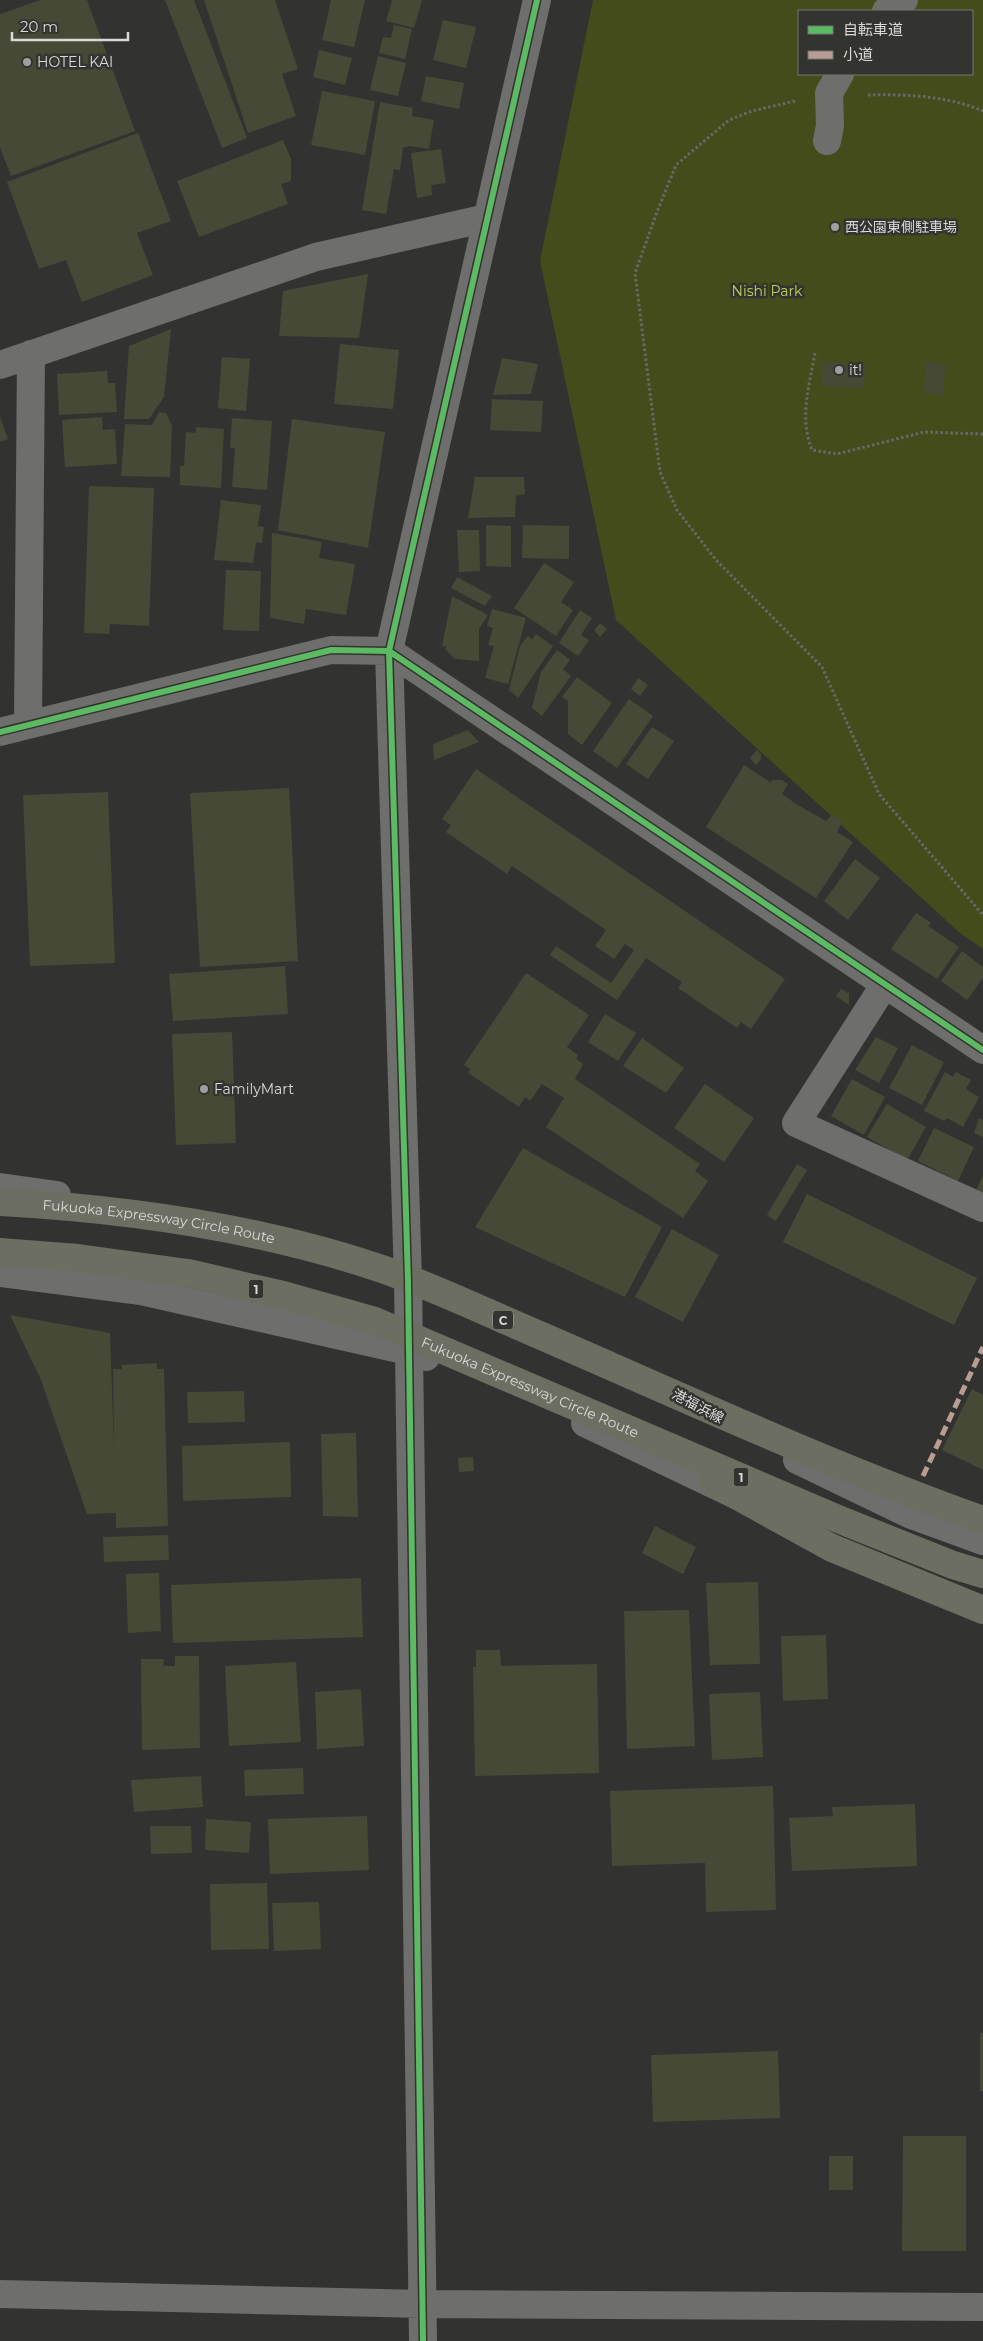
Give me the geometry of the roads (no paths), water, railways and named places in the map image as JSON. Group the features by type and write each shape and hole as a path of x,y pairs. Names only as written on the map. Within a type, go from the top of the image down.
{"highway":[{"name":"Fukuoka Expressway Circle Route","path":"0,1202 85,1208 181,1221 300,1245 386,1271 860,1473 983,1520"},
{"name":"Fukuoka Expressway Circle Route","path":"0,1252 78,1258 188,1273 283,1295 375,1321 843,1521 953,1565 983,1574"},
{"path":"501,1374 692,1470 832,1548 942,1595 983,1610"}],"street":[{"path":"423,2341 408,1281 389,651 537,0"},
{"path":"888,10 904,0"},
{"path":"826,141 830,126 834,83"},
{"path":"0,365 316,257 486,218"},
{"path":"28,725 32,354"},
{"path":"0,732 332,650 389,651 983,1050"},
{"path":"885,984 796,1123 983,1208"},
{"name":"港福浜線","path":"0,1187 158,1209 272,1239 408,1281 502,1320 601,1356 794,1458 909,1514 983,1541"},
{"path":"0,1273 141,1291 408,1351 573,1417 649,1456 900,1570 983,1602"},
{"path":"0,2294 423,2304 983,2307"}],"place":[{"name":"HOTEL KAI","path":"27,62"},
{"name":"西公園東側駐車場","path":"835,227"},
{"name":"it!","path":"839,370"},
{"name":"FamilyMart","path":"204,1089"}],"park label":[{"name":"Nishi Park","path":"767,291"}]}
